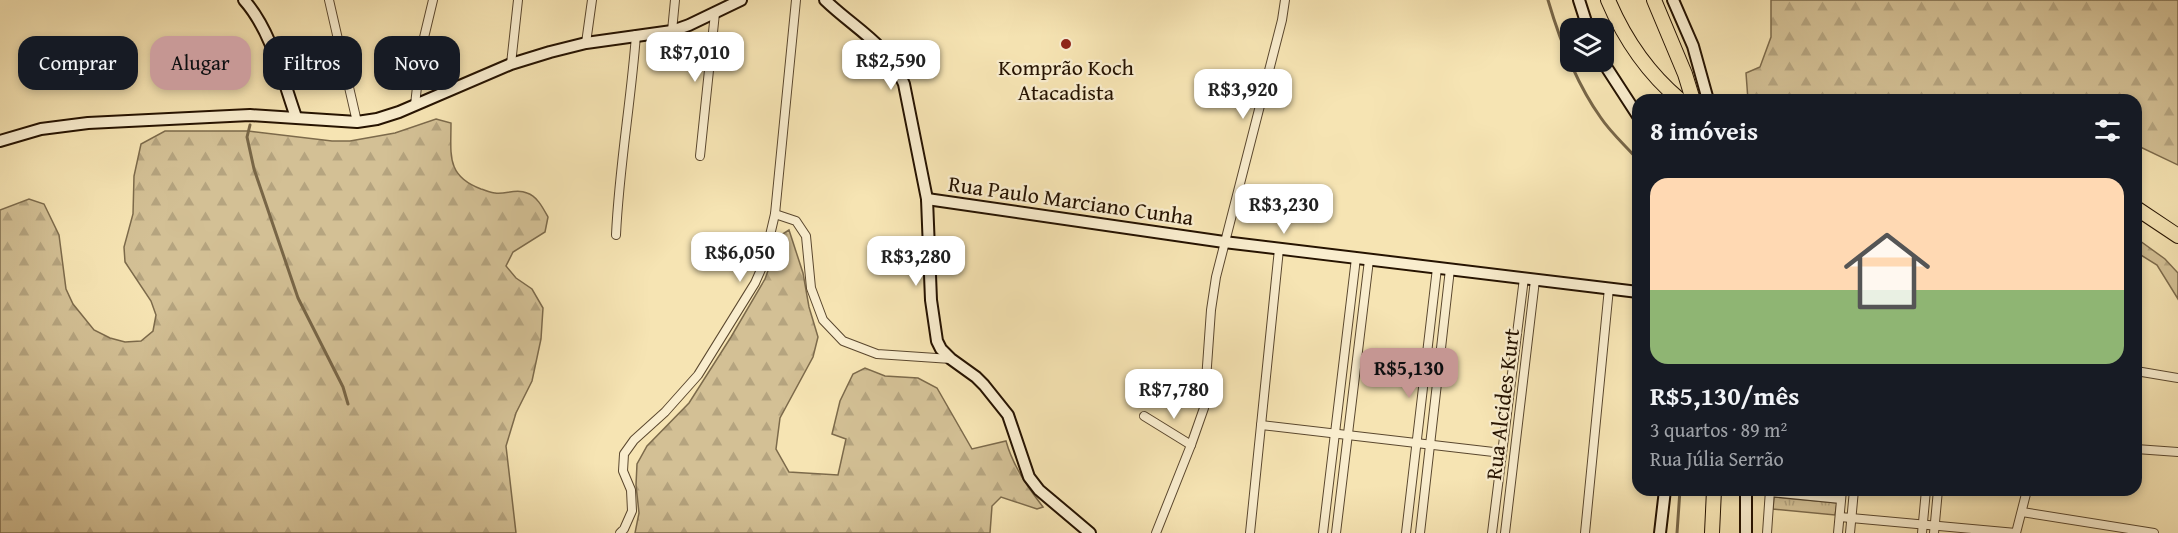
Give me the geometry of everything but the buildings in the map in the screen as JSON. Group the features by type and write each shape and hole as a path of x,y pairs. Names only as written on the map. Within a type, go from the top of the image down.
{"highway":[{"path":"1608,0 1617,21 1639,55 1674,94"},
{"path":"1654,0 1682,65 1691,94"},
{"path":"2142,212 2178,236"},
{"path":"2142,219 2164,225"},
{"path":"1712,533 1714,496"}],"street":[{"path":"244,0 258,19 266,36 296,117"},
{"path":"329,0 357,122"},
{"path":"415,105 421,50 433,0"},
{"path":"511,64 518,0"},
{"path":"586,43 592,0"},
{"path":"672,31 675,0"},
{"path":"0,141 41,129 88,123 250,115 357,122 377,119 511,64 550,51 586,43 672,31 741,0"},
{"path":"620,533 632,511 631,490 623,471 624,454 634,440 665,412 691,382 755,283 766,254 775,214 796,0"},
{"path":"825,0 881,47 898,68 904,84 927,199 934,329 941,349 976,377 1008,415 1029,477 1039,490 1090,533"},
{"path":"1156,533 1191,445 1205,402 1211,310 1224,242 1282,20 1285,0"},
{"path":"1579,0 1585,18"},
{"path":"1673,0 1693,46 1706,94"},
{"path":"700,156 715,13"},
{"path":"616,235 636,35"},
{"path":"1609,72 1632,107"},
{"name":"Rua Paulo Marciano Cunha","path":"927,199 1224,242 1632,291"},
{"path":"775,214 796,221 806,236 811,288 823,320 843,341 877,354 951,359"},
{"path":"1250,533 1279,249"},
{"path":"1323,533 1356,258"},
{"path":"1336,533 1369,260"},
{"path":"1406,533 1437,268"},
{"path":"1420,533 1450,269"},
{"name":"Rua Alcides Kurt","path":"1492,533 1524,278"},
{"name":"Rua Alcides Kurt","path":"1505,533 1536,280"},
{"path":"1585,533 1609,288"},
{"path":"2142,372 2178,378"},
{"path":"1144,416 1191,445"},
{"path":"1261,425 1430,445 1502,449 1515,447"},
{"path":"2142,449 2178,452"},
{"path":"1660,533 1664,496"},
{"path":"1746,496 1746,533"},
{"path":"1767,533 1770,496"},
{"path":"1838,533 1841,496"},
{"path":"1850,533 1854,496"},
{"path":"1922,529 1925,496"},
{"path":"1934,529 1937,496"},
{"path":"1839,517 1922,529 2016,533 2026,496"},
{"path":"2022,512 2154,533"},
{"path":"1408,520 1421,521"}],"green space":[{"path":"1771,0 2178,0 2178,165 2142,148 2142,94 1748,94 1746,73 1760,67 1771,37"},
{"path":"436,119 451,123 451,155 456,171 462,178 491,193 519,191 531,195 548,217 545,232 513,252 506,266 516,278 532,289 543,308 541,339 532,381 516,413 506,446 516,533 0,533 0,210 29,199 44,204 59,235 66,289 73,304 94,330 125,342 141,341 153,331 156,315 151,301 125,262 124,247 133,214 134,176 141,144 165,131 248,131 350,141 395,133"},
{"path":"789,230 803,273 809,307 818,337 813,357 780,418 776,449 789,472 838,475 846,439 832,434 840,401 853,374 865,368 885,376 918,378 937,388 972,449 1006,441 1021,476 1043,507 1037,509 1001,497 992,506 990,533 635,533 639,513 636,485 637,464 647,446 689,403 765,279 781,235"},
{"path":"2142,242 2165,259 2178,273 2178,299 2157,265 2142,256"},
{"path":"1774,497 1837,503 1835,515 1773,509"}],"waterway":[{"path":"1548,0 1563,46 1584,91 1605,124 1632,154"},
{"path":"250,125 247,137 254,169 298,298 343,387 348,404"},
{"path":"1677,533 1680,496"}],"place":[{"name":"Komprão Koch Atacadista","path":"1066,44"}]}
